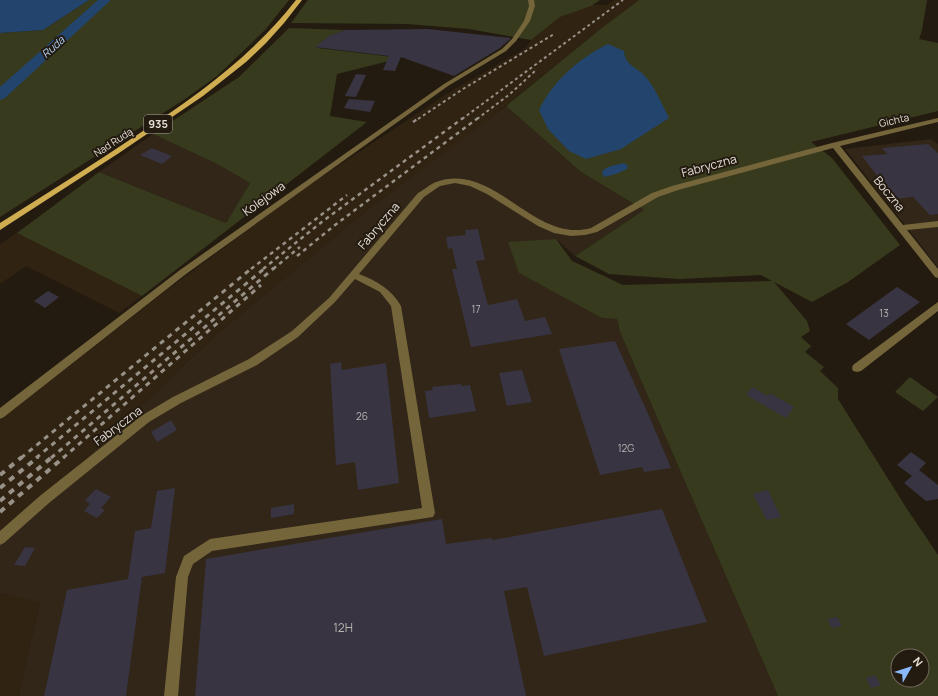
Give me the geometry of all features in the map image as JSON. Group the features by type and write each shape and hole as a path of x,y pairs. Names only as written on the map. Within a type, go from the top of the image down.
{"main road":[{"name":"Nad Rudą","path":"0,227 155,126 207,90 255,50 275,30 299,0"}],"street":[{"name":"Kolejowa","path":"0,414 183,272 446,85 504,50 514,40 527,21 532,6 532,0"},
{"name":"Gichta","path":"835,145 854,139 938,120"},
{"name":"Boczna","path":"835,145 938,275"},
{"name":"Fabryczna","path":"0,539 45,499 145,419 177,400 252,362 295,334 319,314 421,195 426,190 442,182 459,180 474,183 543,225 558,232 583,234 594,230 655,195 675,188 835,145"},
{"path":"900,228 938,224"},
{"path":"172,696 182,577 188,560 210,545 429,513 396,306 390,295 380,287 354,275"},
{"path":"857,368 938,306"}],"shaded area":[{"path":"614,0 639,0 603,27 474,131 366,211 217,334 36,506 0,544 0,420 159,296 303,189 453,90 526,48 531,40 560,17 592,5 607,5"},
{"path":"506,106 581,172 644,210 575,256 556,239 602,318 617,319 620,332 778,696 18,696 40,602 0,593 0,544 36,506 217,334 366,211"},
{"path":"153,134 215,163 250,183 226,223 99,172"},
{"path":"931,139 938,144 938,267 845,149"},
{"path":"17,233 142,296 119,313 26,266 0,284 0,244"},
{"path":"0,593 40,601 18,696 0,696"}],"green space":[{"path":"89,0 289,0 265,30 217,76 185,99 0,217 0,33 43,30"},
{"path":"308,0 600,0 591,6 560,17 531,40 469,29 407,24 291,23"},
{"path":"639,0 927,0 919,39 938,43 938,111 811,142 832,158 900,245 848,282 812,302 774,282 807,321 810,331 801,337 811,346 805,352 824,367 820,371 838,388 838,399 907,509 938,555 938,696 778,696 620,332 617,319 602,318 519,273 508,242 556,239 572,261 623,285 772,281 761,275 679,279 609,274 575,256 644,210 581,172 506,106 603,27"},
{"path":"289,28 345,30 326,39 318,48 401,58 337,74 330,116 367,122 142,296 17,233 99,172 226,223 250,183 215,163 153,134 239,77"},
{"path":"910,377 938,397 923,411 895,392"}],"water":[{"path":"0,0 89,0 43,30 0,33"},
{"path":"608,44 624,51 628,62 643,74 654,89 669,118 621,149 586,159 569,151 548,129 539,110 552,89 568,71 587,56"},
{"path":"624,163 628,166 627,169 604,177 602,173 603,170 611,166"}],"building":[{"path":"428,29 511,38 500,48 454,76 401,57 395,71 383,70 389,56 315,47 329,36 345,30"},
{"path":"356,74 366,75 356,97 345,96"},
{"path":"349,99 375,101 370,112 344,108"},
{"path":"928,144 938,153 938,214 930,215 913,197 895,199 862,156 887,154 882,148"},
{"path":"152,148 172,156 162,164 140,155"},
{"path":"478,229 485,260 476,261 488,305 517,299 525,321 545,317 552,334 471,347 452,269 457,269 452,248 448,249 446,237 466,235 465,230"},
{"path":"897,287 920,302 869,340 846,324"},
{"path":"48,291 59,297 45,308 34,301"},
{"path":"615,341 671,468 644,472 642,467 600,475 559,349"},
{"path":"341,362 342,370 386,363 399,483 358,490 355,462 336,465 330,364"},
{"path":"522,370 532,402 507,406 499,373"},
{"path":"461,384 462,386 470,385 476,411 429,418 425,391 433,390 432,387"},
{"path":"752,387 768,396 770,393 794,407 786,418 746,395"},
{"path":"171,420 177,430 157,442 151,432"},
{"path":"911,452 926,463 919,470 938,485 938,499 926,501 904,483 912,476 897,465"},
{"path":"175,488 165,573 142,577 126,696 44,696 67,590 128,579 135,531 151,528 157,491"},
{"path":"96,489 111,497 101,508 105,510 97,518 84,511 90,504 85,500"},
{"path":"768,490 781,517 767,520 753,494"},
{"path":"294,504 294,514 271,518 271,508"},
{"path":"662,509 707,622 544,656 527,587 504,591 526,696 195,696 206,559 442,519 446,544 492,538 493,540"},
{"path":"25,547 35,548 25,566 14,565"},
{"path":"837,617 842,626 832,628 827,619"},
{"path":"875,675 881,685 871,688 866,678"}],"waterway":[{"name":"Ruda","path":"0,95 105,0"}],"railway":[{"path":"462,119 623,0"},
{"path":"418,119 463,89 554,34"},
{"path":"477,119 510,94 535,71"},
{"path":"413,122 419,118"},
{"path":"263,269 323,221 463,118"},
{"path":"297,256 335,225 478,118"},
{"path":"251,269 347,195"},
{"path":"273,269 300,247"},
{"path":"21,458 252,268"},
{"path":"36,458 265,268"},
{"path":"51,458 274,268"},
{"path":"63,458 261,285"},
{"path":"0,475 22,457"},
{"path":"0,488 38,457"},
{"path":"0,501 52,457"},
{"path":"0,512 64,457"}]}
